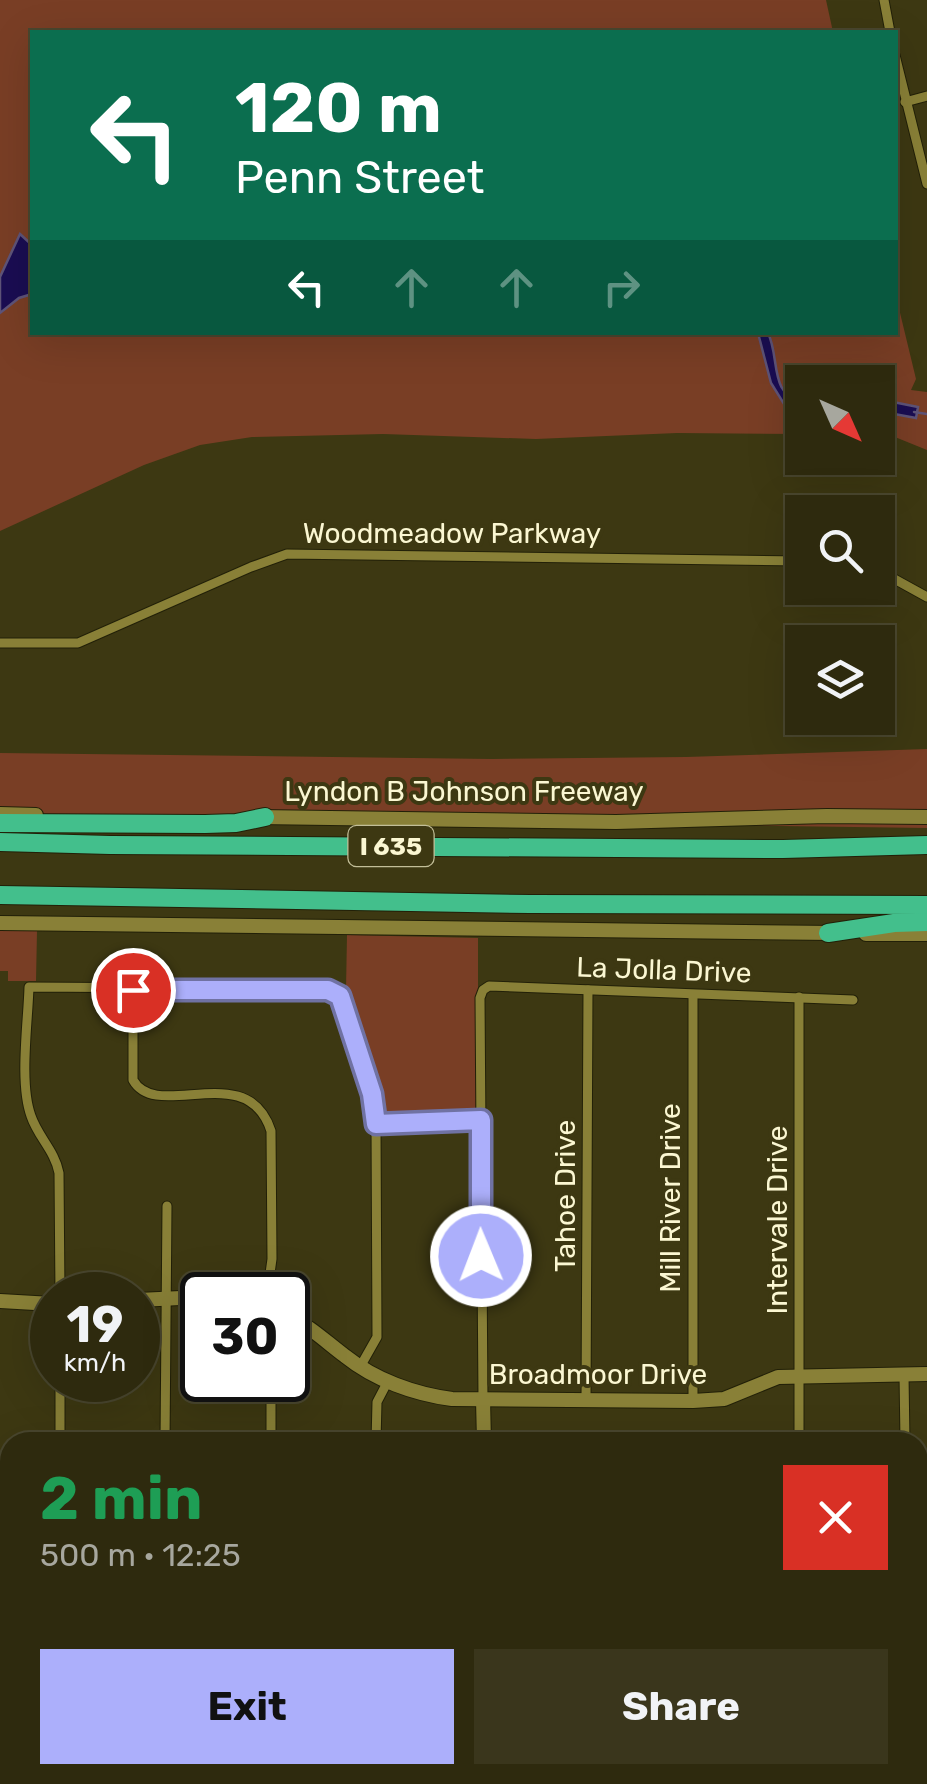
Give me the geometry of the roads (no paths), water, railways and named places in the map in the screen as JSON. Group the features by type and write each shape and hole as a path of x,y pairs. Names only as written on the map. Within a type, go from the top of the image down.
{"highway":[{"path":"0,823 205,824 265,817"},
{"name":"Lyndon B Johnson Freeway","path":"0,842 783,850 927,845"},
{"name":"I 635","path":"0,895 530,904 927,905"},
{"path":"828,933 927,922"}],"main road":[{"name":"Lyndon B Johnson Freeway","path":"0,814 616,822 927,817"},
{"path":"0,923 927,934"},
{"path":"160,1299 180,1298"},
{"path":"0,1301 30,1303"},
{"name":"Broadmoor Drive","path":"310,1326 360,1367 388,1382 431,1396 693,1401 724,1399 766,1380 800,1376 927,1374"},
{"path":"483,1399 484,1432"}],"street":[{"path":"884,0 890,30"},
{"path":"898,69 927,184"},
{"path":"905,102 927,96"},
{"name":"Woodmeadow Parkway","path":"0,642 78,643 288,554 785,561"},
{"path":"895,579 927,597"},
{"name":"La Jolla Drive","path":"481,1120 480,998 489,986 853,1000"},
{"path":"60,1272 60,1173 56,1157 31,1117 26,1085 29,987 328,990 340,996 372,1094 376,1124 377,1337 360,1367"},
{"path":"133,990 136,1086 150,1093 243,1096 265,1113 271,1131 270,1272"},
{"name":"Tahoe Drive","path":"586,1401 588,990"},
{"name":"Mill River Drive","path":"693,996 693,1401"},
{"name":"Intervale Drive","path":"799,997 799,1432"},
{"path":"376,1124 481,1120 483,1399"},
{"path":"165,1432 167,1206"},
{"path":"904,1374 904,1432"},
{"path":"376,1432 377,1402 388,1382"},
{"path":"60,1402 60,1432"},
{"path":"271,1402 271,1432"}],"waterway":[{"path":"914,412 927,414"}]}
